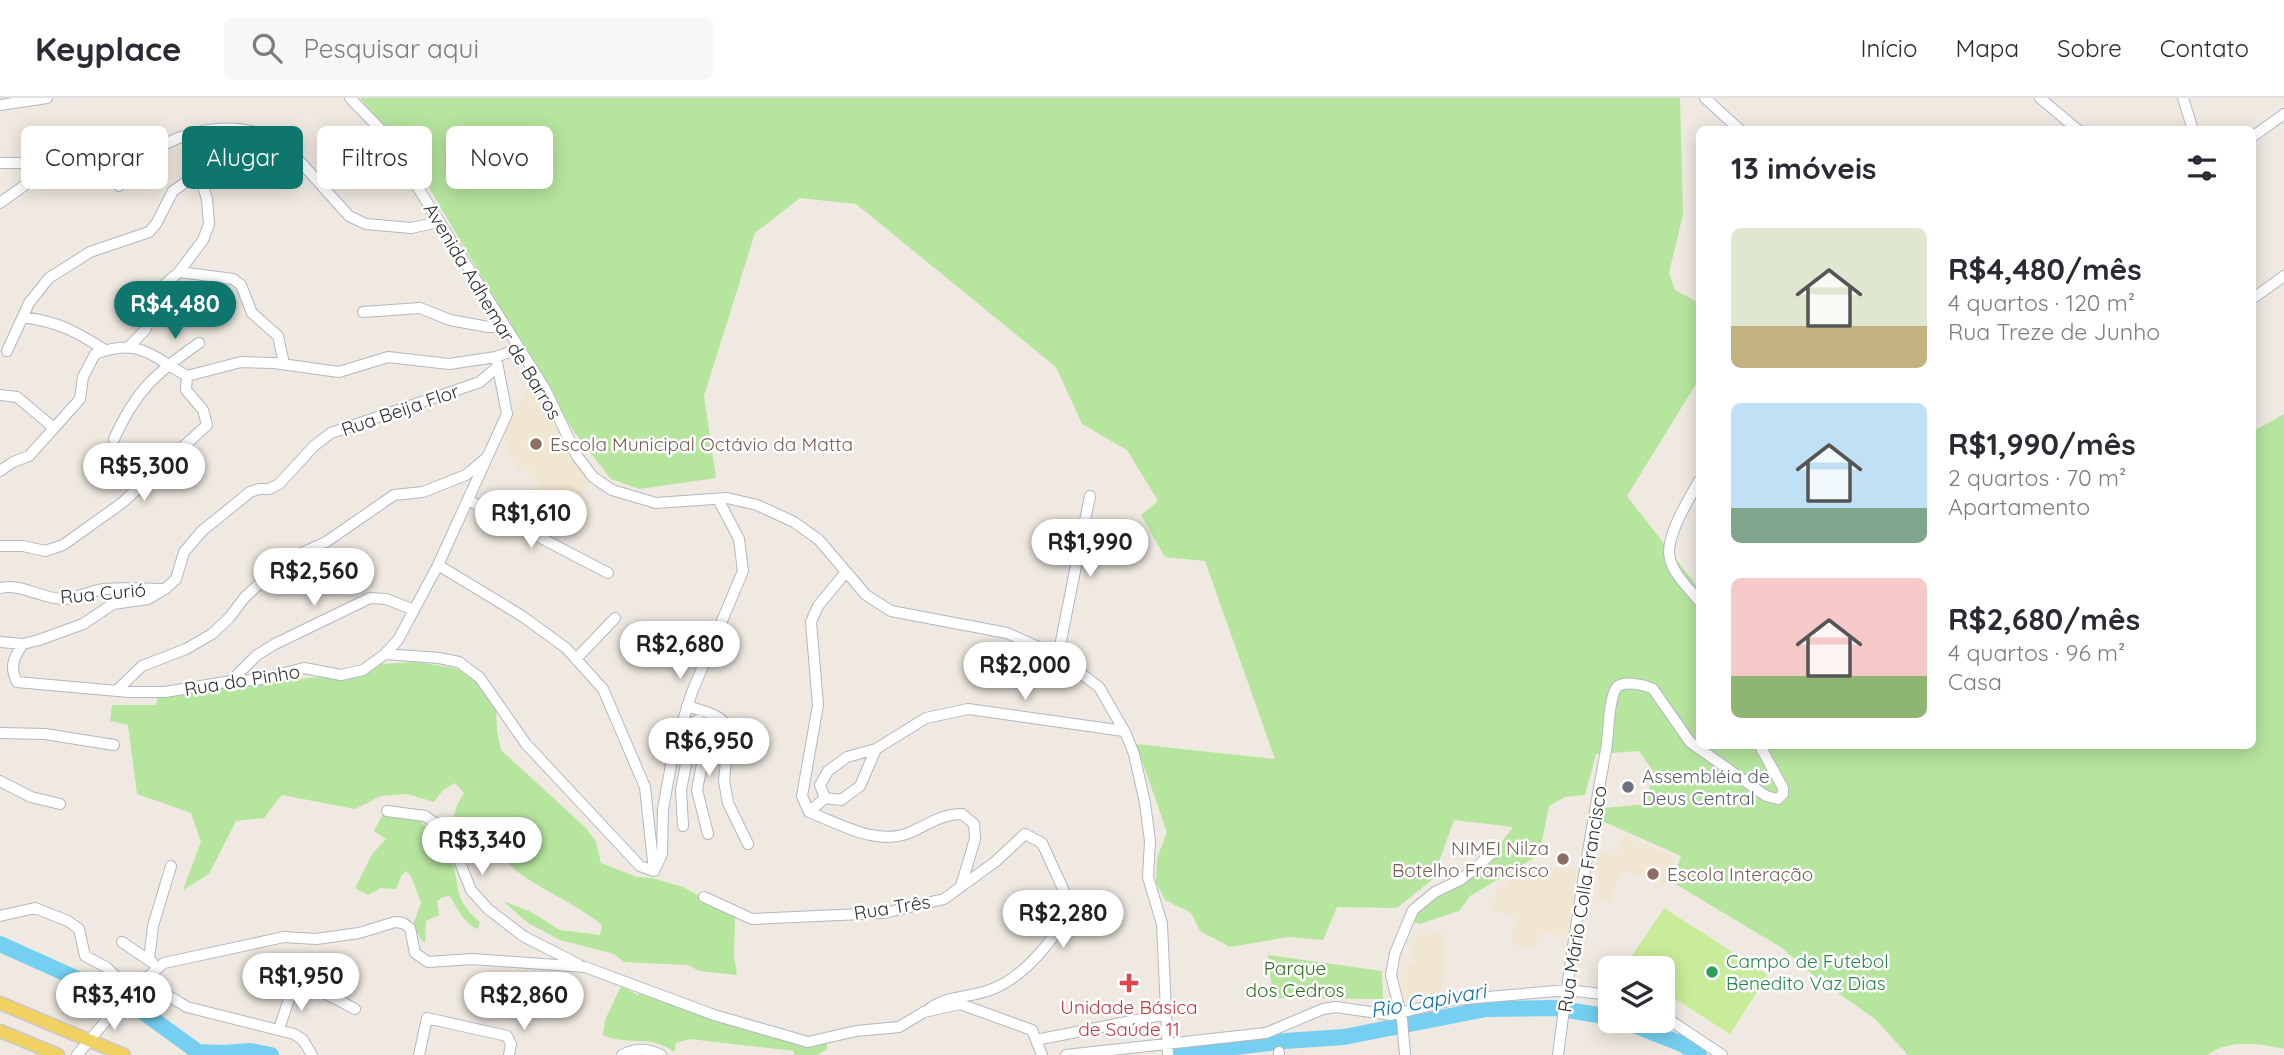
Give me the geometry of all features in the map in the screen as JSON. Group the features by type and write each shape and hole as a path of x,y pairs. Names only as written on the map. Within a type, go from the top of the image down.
{"main road":[{"path":"0,1003 124,1055"},
{"path":"0,1031 42,1052 58,1055"}],"street":[{"path":"0,105 47,98"},
{"name":"Avenida Adhemar de Barros","path":"350,98 382,131 545,389 578,456 593,477 612,490 656,503 727,498 757,505 794,523 819,540 866,595 891,611 1007,633 1058,656 1099,687 1124,731 1137,768 1149,826 1148,877 1162,924 1168,1049"},
{"path":"1705,98 1736,126"},
{"path":"2040,98 2073,126"},
{"path":"2183,98 2192,126"},
{"path":"2256,134 2284,114"},
{"path":"0,163 21,163"},
{"path":"303,165 349,216 366,224 411,228 439,222"},
{"path":"7,351 29,303 49,278 90,252 149,232 173,191 182,185"},
{"path":"0,204 21,188"},
{"path":"130,347 145,330 164,285 179,272 203,240 209,224 204,189"},
{"path":"179,272 233,279 241,285 252,313 278,336 284,364"},
{"path":"2256,296 2284,275"},
{"path":"363,312 419,308 450,320 488,327 506,327"},
{"path":"23,317 46,320 67,327 105,350"},
{"path":"114,439 127,409 139,393 167,365 199,343"},
{"path":"0,471 29,456 80,399 83,377 95,354 105,350 130,347 152,352 167,365 203,410 207,425 122,503 63,545 45,551 23,546 0,546"},
{"path":"167,365 187,376 241,362 284,364 339,372 388,357 449,364 497,362 519,348"},
{"name":"Rua do Pinho","path":"23,644 14,657 12,672 17,682 116,691 165,692 231,681 257,680 304,668 341,675 363,670 385,654 398,640 438,565 507,414 497,362"},
{"name":"Rua Beija Flor","path":"165,589 176,579 184,552 202,531 250,492 270,489 279,484 314,446 331,433 480,383 497,362"},
{"path":"186,390 187,376"},
{"path":"0,395 17,397 54,428"},
{"path":"116,691 142,666 186,649 212,634 246,597 286,560 326,542 394,495 423,492 466,474 488,457"},
{"path":"1696,487 1679,518 1669,548 1669,558 1675,571 1696,597"},
{"path":"1058,656 1090,496"},
{"path":"654,871 663,854 663,809 674,748 687,706 743,571 739,539 718,499"},
{"path":"468,500 608,573"},
{"path":"438,565 522,616 566,649 603,689 645,787 654,871"},
{"path":"846,572 818,606 810,622 818,705 802,796 810,812 875,836 907,834 948,814 962,814 974,824 975,839 961,887"},
{"name":"Rua Curió","path":"0,588 24,589 59,599 73,599 105,589 165,589"},
{"path":"0,642 23,644 83,624 113,604 148,598 165,589"},
{"path":"231,681 257,655 275,644 370,598 386,599 414,610"},
{"path":"576,659 615,618"},
{"path":"385,654 439,657 459,662 480,678 526,744 640,866 654,871"},
{"name":"Rua Mário Colla Francisco","path":"1558,1055 1594,813 1617,687 1622,684 1647,685 1653,689 1690,742 1696,746"},
{"path":"687,706 714,721"},
{"path":"825,798 820,785 828,771 847,757 876,748 926,718 968,709 1124,731"},
{"path":"708,834 697,790 714,721"},
{"path":"683,827 681,790 694,722 726,722 729,729 724,781 727,803 748,844"},
{"path":"0,733 45,734 114,745"},
{"path":"825,798 841,800 860,786 876,748"},
{"name":"Rua Mário Colla Francisco","path":"1700,749 1766,796 1778,799 1783,794 1783,788 1762,749"},
{"path":"0,781 31,797 60,804"},
{"path":"810,812 825,798"},
{"path":"387,811 425,816 438,825 450,838 471,890 488,909 523,936 585,967 714,1016 808,1042 856,1031 899,1027 924,1012 960,1004 1032,1030 1042,1055"},
{"name":"Rua Três","path":"704,897 752,919 884,913 944,899 996,862 1026,834 1042,843 1070,904 1051,941 1010,980 990,990 941,1000 924,1012"},
{"path":"1405,1055 1401,1016 1391,975 1395,953 1413,910 1436,892 1460,880 1496,849"},
{"path":"149,960 152,926 171,866"},
{"path":"0,916 35,908 68,921 79,929 85,956 106,968 125,998"},
{"path":"77,1055 125,998 164,963 284,937 327,938 359,933 395,922 410,928 415,953 428,962 472,959 585,967"},
{"path":"122,942 159,967"},
{"path":"146,977 162,992 187,1007 279,1028 303,1040 312,1055"},
{"path":"279,1028 293,987 307,987 328,994 355,1009"},
{"path":"1066,1055 1168,1049 1266,1033 1322,1009 1336,1007 1401,1016 1453,1000 1568,990 1598,994"},
{"path":"1036,1040 1166,1014"},
{"path":"419,1055 427,1018 499,1034 510,1039 509,1055"},
{"path":"1675,1024 1722,1055"},
{"path":"622,1055 640,1049 661,1055"}],"shaded area":[{"name":"Escola Municipal Octávio da Matta","path":"530,386 589,483 572,510 554,506 530,470 519,471 510,453 504,435 514,411"},
{"path":"532,487 548,507 539,523 517,503"},
{"name":"Escola Interação","path":"1624,834 1676,858 1665,886 1622,869 1610,903 1597,900 1600,881 1595,863 1602,849 1616,856"},
{"path":"1528,864 1578,870 1568,936 1539,933 1535,948 1511,945 1515,915 1493,912 1496,887 1507,887 1508,879 1515,879 1516,868 1527,869"},
{"path":"1444,933 1441,994 1404,1002 1400,968 1414,964 1412,935"}],"green space":[{"path":"360,98 1680,98 1683,214 1669,273 1675,290 1696,301 1696,384 1627,496 1696,585 1696,749 2256,749 2256,430 2284,414 2284,1049 2234,1044 2207,1055 1908,1055 1875,1019 1817,978 1782,948 1672,882 1681,856 1602,821 1604,808 1646,804 1653,771 1639,751 1596,754 1585,795 1565,797 1549,806 1539,855 1470,896 1459,911 1419,924 1412,921 1416,911 1485,864 1513,827 1454,820 1433,879 1397,908 1337,907 1323,940 1288,937 1230,947 1200,931 1191,913 1165,900 1156,883 1157,858 1167,832 1136,744 1275,759 1205,561 1165,557 1141,515 1158,501 1127,450 1082,424 1056,367 856,204 800,198 755,233 704,396 716,478 639,489 611,479 574,432 430,189 432,189 432,126 383,126"},
{"path":"416,662 455,668 478,682 496,707 501,750 587,829 596,842 601,863 637,877 653,878 683,887 730,912 735,918 734,956 737,975 700,971 687,965 624,962 614,954 560,940 528,923 503,901 529,911 560,930 600,935 602,925 518,872 492,842 481,834 469,842 453,819 464,793 455,783 443,790 434,802 407,794 381,796 355,809 282,795 264,818 236,821 209,874 183,890 201,842 191,813 137,794 128,725 110,721 112,705 156,705 158,694 319,677 339,679 358,676 380,664"},
{"path":"390,807 402,808 411,814 446,849 453,864 460,897 480,922 478,929 465,920 450,896 443,897 437,901 439,915 426,921 425,943 413,925 421,903 411,876 406,871 396,889 381,888 368,895 355,888 372,854 386,839 374,831 384,812"},
{"name":"Campo de Futebol Benedito Vaz Dias","path":"1664,908 1768,975 1730,1034 1675,999 1675,956 1632,956"},
{"name":"Parque dos Cedros","path":"1268,955 1382,971 1383,999 1273,998"},
{"path":"621,986 638,995 643,991 788,1040 827,1039 827,1049 817,1055 794,1055 794,1051 690,1039 676,1043 674,1052 657,1043 611,1038 603,1035 605,1020"}],"waterway":[{"name":"Rio Capivari","path":"0,944 129,1002 198,1052 250,1051 271,1055"},
{"name":"Rio Capivari","path":"1170,1055 1344,1037 1486,1009 1555,1008 1598,1015"},
{"name":"Rio Capivari","path":"1654,1033 1682,1044 1699,1055"}],"place":[{"name":"Escola Municipal Octávio da Matta","path":"536,444"},
{"name":"Assembléia de Deus Central","path":"1628,787"},
{"name":"NIMEI Nilza Botelho Francisco","path":"1563,859"},
{"name":"Escola Interação","path":"1653,874"},
{"name":"Campo de Futebol Benedito Vaz Dias","path":"1712,972"},
{"name":"Unidade Básica de Saúde 11","path":"1129,983"}]}
